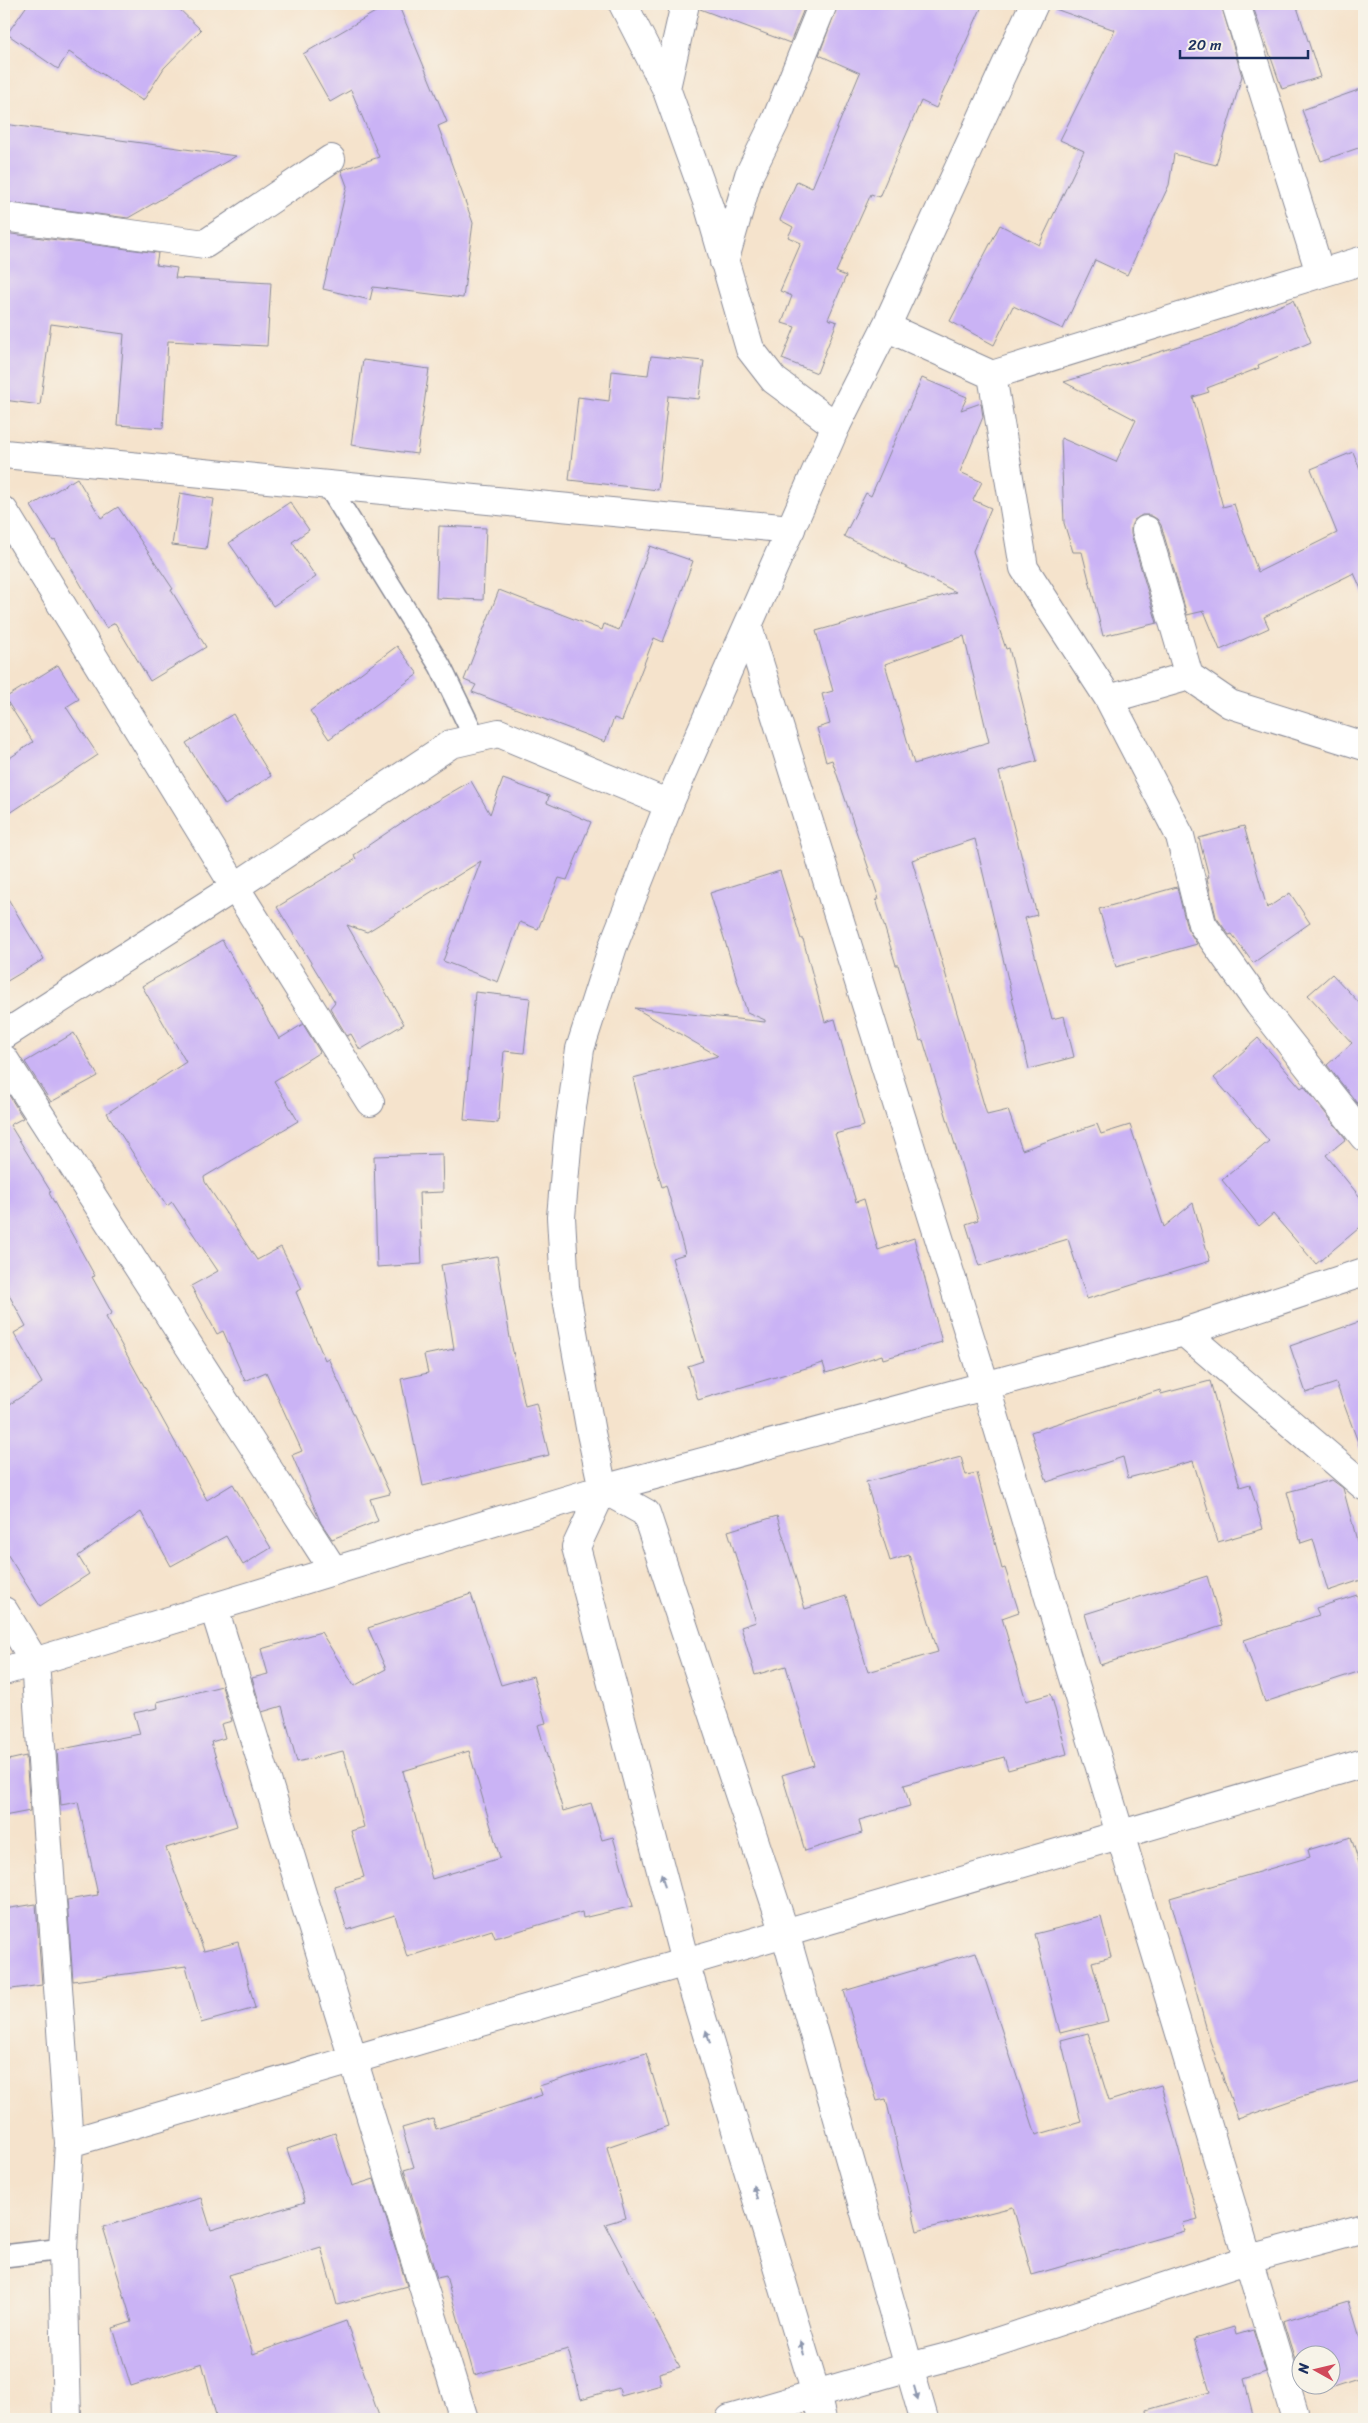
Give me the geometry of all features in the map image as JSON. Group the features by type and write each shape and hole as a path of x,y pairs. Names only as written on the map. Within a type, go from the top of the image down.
{"street":[{"path":"623,4 666,88 708,207 750,349 774,380 836,426"},
{"path":"666,88 685,4"},
{"path":"724,262 750,176 776,120 823,4"},
{"path":"819,2407 685,1962 576,1548 603,1488 590,1433 565,1286 561,1217 568,1137 580,1048 613,946 669,804 836,426 886,327 1034,4"},
{"path":"1236,4 1320,273"},
{"path":"4,217 204,244 331,159"},
{"path":"886,327 992,375 1364,260"},
{"path":"992,375 1024,568 1109,699 1180,836 1202,924 1259,1004 1364,1137"},
{"path":"4,454 790,529"},
{"path":"4,511 235,887 370,1102"},
{"path":"1146,530 1189,676 1230,704 1364,746"},
{"path":"748,626 985,1385 1296,2419"},
{"path":"1109,699 1189,676"},
{"path":"4,1035 235,887 451,744 499,733 669,804"},
{"path":"4,1060 334,1571"},
{"path":"4,1671 603,1488 1184,1332 1364,1272"},
{"path":"1184,1332 1364,1486"},
{"path":"603,1488 646,1514 785,1933 924,2419"},
{"path":"214,1608 464,2419"},
{"path":"4,1611 34,1662 69,2143 63,2249 68,2419"},
{"path":"69,2143 1364,1763"},
{"path":"730,2419 819,2407 909,2367 963,2353 1249,2259 1364,2228"}],"lane":[{"path":"328,486 440,666 475,738"},
{"path":"4,2256 63,2249"}],"building":[{"path":"28,4 174,4 201,30 164,68 143,101 69,52 58,69 7,34"},
{"path":"389,4 398,4 447,122 438,126 473,223 463,298 373,287 370,300 323,289 347,186 341,170 379,157 351,90 330,102 303,54"},
{"path":"700,4 806,4 790,43 700,9"},
{"path":"838,4 983,4 936,108 921,101 879,197 871,194 836,272 846,276 828,319 837,322 817,373 782,359 795,327 782,323 792,296 780,291 801,243 788,237 793,227 780,220 797,181 812,188 860,73 819,55"},
{"path":"1056,4 1221,4 1242,76 1216,165 1174,154 1169,185 1127,275 1095,260 1063,329 1013,306 994,345 950,321 1000,225 1039,245 1084,151 1060,140 1115,30 1055,9"},
{"path":"1252,4 1296,4 1320,77 1282,89"},
{"path":"1364,88 1364,146 1321,161 1302,110"},
{"path":"4,124 236,156 128,218 4,202"},
{"path":"4,233 158,253 156,265 177,268 175,278 271,283 267,346 168,341 163,428 117,425 124,334 51,324 40,405 4,400"},
{"path":"1293,300 1311,342 1258,365 1259,368 1207,388 1209,392 1193,397 1223,507 1234,504 1258,572 1337,533 1311,469 1353,452 1364,478 1364,596 1354,573 1264,617 1269,628 1220,650 1204,611 1187,615 1161,525 1157,519 1150,515 1142,515 1134,520 1131,526 1131,534 1157,623 1103,636 1082,552 1073,552 1064,523 1061,438 1116,462 1136,420 1064,382 1213,335"},
{"path":"651,356 704,361 699,399 668,396 658,490 569,480 578,397 609,401 612,371 648,375"},
{"path":"363,360 429,369 417,454 351,445"},
{"path":"922,378 967,397 961,410 981,403 983,417 960,472 982,482 973,500 991,508 973,551 1006,649 1009,648 1037,761 999,772 1037,915 1025,918 1052,1019 1064,1016 1074,1057 1029,1069 975,839 912,860 987,1115 1008,1110 1022,1150 1097,1124 1101,1134 1130,1125 1164,1227 1193,1203 1210,1261 1087,1299 1068,1239 979,1266 966,1224 978,1220 923,1040 920,1041 898,965 896,965 876,899 879,899 832,760 826,762 817,728 830,724 822,694 833,691 816,631 956,592 844,536 866,493 871,496","holes":["964,636 989,742 914,764 885,664"]},
{"path":"77,478 101,518 118,507 173,589 171,590 206,647 150,681 115,623 106,628 55,540 53,541 31,506"},
{"path":"180,493 214,499 206,549 172,545"},
{"path":"290,502 309,530 292,542 316,577 273,606 229,543"},
{"path":"439,526 486,528 483,600 436,598"},
{"path":"650,546 693,561 663,642 654,638 622,721 614,718 605,742 472,692 476,685 464,680 499,590 602,630 604,624 619,630"},
{"path":"397,646 418,674 329,739 310,711"},
{"path":"58,665 79,699 66,707 98,755 4,817 4,762 33,742 5,698"},
{"path":"233,714 271,776 225,805 186,743"},
{"path":"503,779 549,796 547,803 591,822 567,880 559,878 538,929 520,922 498,982 443,961 481,861 367,932 347,925 404,1024 360,1050 351,1034 347,1036 330,1008 335,1002 277,907 356,859 354,855 419,811 471,781 490,814"},
{"path":"1244,826 1267,908 1290,893 1310,923 1253,963 1232,934 1229,935 1216,917 1207,878 1209,877 1199,838"},
{"path":"780,871 801,939 803,939 825,1022 835,1019 864,1126 835,1134 856,1202 864,1199 878,1250 914,1238 942,1342 883,1359 882,1355 826,1373 823,1363 698,1400 688,1366 703,1361 672,1258 685,1254 666,1185 662,1187 633,1078 718,1056 635,1008 765,1022 765,1020 747,1012 710,893"},
{"path":"1177,887 1187,928 1197,944 1116,967 1099,909"},
{"path":"4,892 44,959 4,983"},
{"path":"222,940 279,1039 303,1024 320,1052 274,1081 298,1121 204,1177 205,1182 257,1260 281,1247 302,1289 296,1292 325,1360 328,1358 390,1494 370,1499 378,1521 332,1539 321,1523 292,1455 302,1451 266,1372 245,1381 223,1331 217,1334 191,1286 218,1271 172,1202 167,1206 107,1113 186,1062 142,986"},
{"path":"1332,974 1364,1008 1364,1112 1327,1065 1352,1043 1308,995"},
{"path":"475,992 530,998 524,1053 504,1051 498,1123 464,1120"},
{"path":"74,1033 98,1076 51,1102 25,1062"},
{"path":"1258,1038 1301,1088 1304,1086 1346,1139 1326,1155 1364,1202 1364,1224 1316,1264 1273,1214 1259,1226 1222,1180 1269,1141 1214,1078"},
{"path":"4,1087 23,1118 10,1125 51,1192 49,1193 95,1276 92,1277 112,1313 106,1317 207,1500 233,1484 271,1548 243,1565 226,1536 171,1566 141,1512 78,1556 89,1574 40,1606 4,1549 4,1408 42,1383 14,1333 26,1326 4,1286"},
{"path":"442,1154 443,1192 419,1193 422,1264 377,1267 374,1156"},
{"path":"497,1256 510,1338 525,1406 536,1403 549,1455 423,1486 401,1379 428,1373 424,1355 454,1349 441,1265"},
{"path":"1364,1320 1364,1449 1361,1450 1336,1383 1306,1393 1290,1346"},
{"path":"1210,1381 1240,1487 1250,1484 1263,1529 1218,1542 1193,1461 1128,1478 1123,1457 1047,1482 1031,1432 1160,1390 1161,1394"},
{"path":"961,1457 966,1475 977,1473 1002,1569 1005,1568 1019,1612 1002,1618 1026,1701 1051,1694 1067,1754 1008,1770 1004,1757 904,1785 910,1806 859,1820 862,1833 805,1851 782,1775 814,1765 786,1666 755,1675 741,1627 756,1622 728,1531 777,1516 805,1609 846,1596 868,1672 938,1652 909,1555 890,1561 866,1482"},
{"path":"1332,1480 1343,1488 1364,1567 1364,1579 1328,1591 1313,1539 1301,1543 1287,1492"},
{"path":"1207,1576 1222,1626 1100,1665 1085,1614"},
{"path":"471,1594 501,1685 533,1676 546,1723 538,1725 563,1811 591,1803 602,1840 613,1837 633,1906 583,1918 582,1912 495,1938 492,1930 407,1957 395,1915 347,1930 334,1886 364,1877 351,1831 364,1827 343,1751 297,1762 282,1706 262,1712 252,1678 268,1674 261,1649 321,1632 354,1686 386,1669 368,1628","holes":["469,1751 500,1858 432,1879 403,1771"]},
{"path":"1357,1595 1364,1617 1364,1670 1265,1702 1244,1640 1319,1615 1316,1608"},
{"path":"222,1686 232,1721 221,1724 225,1738 211,1742 237,1826 166,1848 204,1951 238,1942 255,2008 201,2023 186,1966 73,1981 67,1900 98,1895 78,1802 61,1805 57,1750 140,1734 134,1713 158,1708 157,1702"},
{"path":"26,1756 30,1811 4,1816 4,1761"},
{"path":"1351,1837 1364,1879 1364,2080 1301,2097 1238,2119 1210,2041 1170,1898 1310,1857 1308,1850"},
{"path":"36,1904 42,1985 4,1990 4,1909"},
{"path":"1101,1917 1111,1957 1092,1962 1108,2021 1060,2033 1035,1934"},
{"path":"976,1952 1036,2135 1081,2122 1061,2040 1088,2033 1109,2101 1161,2085 1198,2219 1183,2223 1185,2231 1032,2275 1013,2207 917,2231 886,2099 877,2101 844,1991"},
{"path":"646,2053 668,2126 607,2147 626,2218 605,2224 680,2367 659,2373 661,2385 621,2396 619,2388 581,2399 568,2349 474,2375 446,2276 437,2278 404,2170 414,2167 402,2128 433,2119 436,2129 542,2095 539,2086"},
{"path":"335,2133 352,2186 374,2179 407,2286 337,2305 321,2247 229,2275 253,2354 346,2321 380,2419 217,2419 202,2363 131,2386 113,2328 132,2322 103,2227 201,2198 211,2230 305,2202 287,2149"},
{"path":"1349,2301 1364,2351 1364,2377 1340,2385 1340,2346 1291,2346 1283,2321"},
{"path":"1234,2327 1236,2335 1253,2330 1266,2372 1244,2379 1254,2419 1148,2419 1147,2410 1210,2392 1194,2339"}]}
